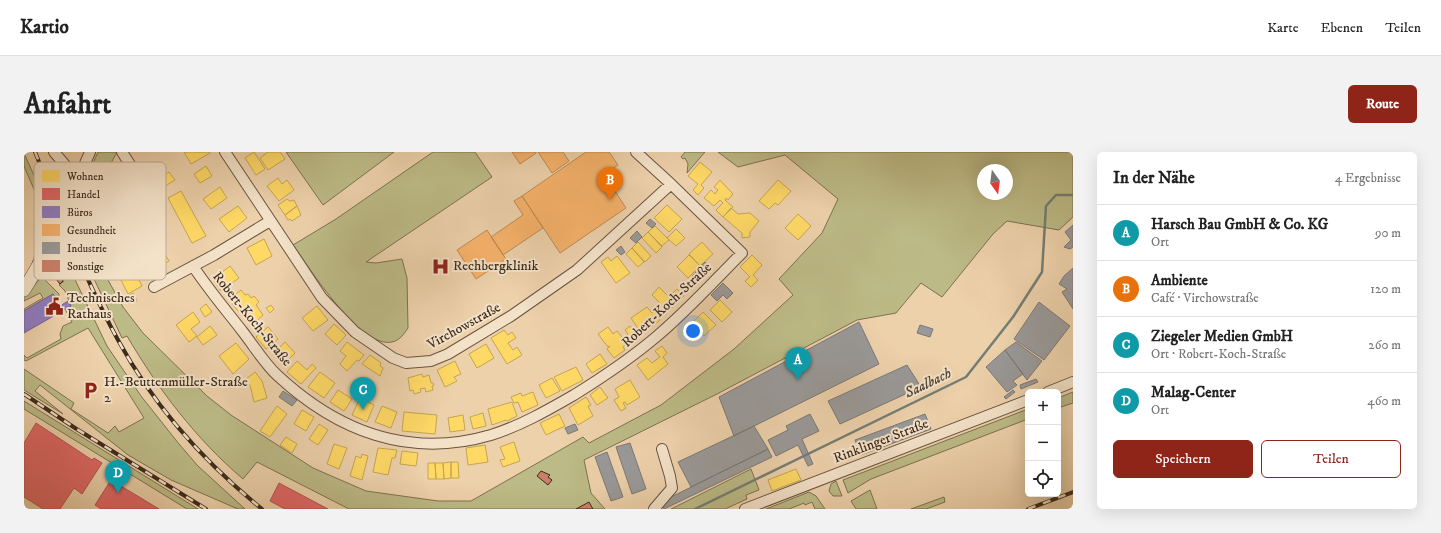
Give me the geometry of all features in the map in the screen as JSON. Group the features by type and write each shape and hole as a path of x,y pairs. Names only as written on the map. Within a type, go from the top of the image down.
{"street":[{"path":"54,152 63,162"},
{"path":"86,162 90,152"},
{"path":"122,152 128,162"},
{"name":"Virchowstraße","path":"225,152 322,298 354,332 393,358 406,362 431,361 448,354 511,316 577,270 671,184"},
{"path":"636,152 671,184"},
{"name":"Robert-Koch-Straße","path":"193,266 275,374 301,396 342,422 373,436 416,443 449,443 491,435 515,426 548,410 589,386 622,364 657,336 742,253 671,184"},
{"path":"154,287 270,221"},
{"path":"24,282 34,271"},
{"path":"24,290 34,273"},
{"path":"1056,389 1073,382"},
{"name":"Rinklinger Straße","path":"745,509 1025,401"},
{"path":"654,509 672,488 662,450"}],"shaded area":[{"path":"98,152 117,152 112,162 94,162"},
{"path":"286,152 394,152 323,205"},
{"path":"433,152 475,152 492,177 366,262 376,263 402,259 407,278 408,328 401,337 395,341 379,341 365,333 336,304 293,245 336,219"},
{"path":"685,152 705,152 687,173 688,164 685,158 683,159 681,157"},
{"path":"718,152 1073,152 1073,217 1059,230 1007,221 993,234 942,297 921,283 896,313 857,320 717,394 584,460 591,493 605,509 349,509 257,462 243,479 209,447 194,430 165,394 127,336 122,338 95,280 108,280 123,307 143,333 207,396 231,415 313,468 366,491 438,501 471,501 583,437 589,443 661,405 734,349 793,295 779,279 822,233 838,199 785,155 738,167"},
{"path":"24,153 34,175 34,190 24,166"},
{"path":"39,280 45,280 59,294 59,298 56,300 53,294 24,311 24,309 43,298 40,293 24,301 24,296"},
{"path":"63,280 75,280 107,346 141,396 179,444 198,466 245,509 238,509 171,480 128,455 40,385 35,391 63,414 24,390 24,369 74,403 71,409 108,433 115,426 119,432 144,418 88,328 26,361 24,360 24,355 27,358 61,339 60,334 63,326 72,322 65,309 71,306 65,291 59,285 64,281"},
{"path":"1073,392 1073,403 1061,407 1061,397"},
{"path":"24,401 198,509 187,509 24,409"},
{"path":"1025,410 1025,420 871,479 848,493 843,480"},
{"path":"751,469 759,490 746,495 747,499 725,509 671,509"},
{"path":"836,481 842,496 833,496 829,491 831,484"},
{"path":"870,490 877,509 856,509 851,501"},
{"path":"809,492 816,496 825,509 815,509 812,502 805,505 804,503 789,509 766,509"},
{"path":"944,497 945,502 926,509 911,509"}],"building: Wohnen":[{"path":"184,152 210,152 210,153 191,164"},
{"path":"254,152 265,169 256,175 245,158"},
{"path":"268,152 280,152 285,159 268,170 260,158"},
{"path":"700,162 712,172 701,185 704,188 698,195 693,190 698,184 688,176"},
{"path":"206,166 212,176 200,183 194,174"},
{"path":"169,172 175,180 166,186 166,174"},
{"path":"278,178 282,184 287,180 294,190 279,201 267,186"},
{"path":"720,180 733,194 728,200 726,198 725,200 733,207 723,217 716,210 723,203 720,200 714,206 704,198 711,190 715,194 718,190 714,187"},
{"path":"778,180 791,191 778,205 775,203 769,209 759,201"},
{"path":"220,187 227,198 211,209 203,199"},
{"path":"181,191 206,236 192,243 168,198"},
{"path":"287,199 290,201 294,200 297,206 285,215 278,205"},
{"path":"667,205 682,219 669,232 654,218"},
{"path":"238,206 247,218 229,232 219,219"},
{"path":"297,206 301,215 292,221 290,219 288,220 285,215"},
{"path":"731,208 738,214 750,213 759,221 750,232 750,237 742,238 742,233 723,217"},
{"path":"798,214 811,226 798,240 785,228"},
{"path":"655,226 669,240 662,246 648,232"},
{"path":"676,229 685,238 676,246 667,238"},
{"path":"648,232 662,247 656,253 642,238"},
{"path":"264,239 272,256 256,265 247,248"},
{"path":"638,242 651,256 645,262 632,248"},
{"path":"702,242 713,254 700,266 689,254"},
{"path":"632,248 644,262 638,267 626,254"},
{"path":"689,255 700,266 688,278 677,267"},
{"path":"752,255 762,265 753,275 758,280 751,287 745,281 750,277 740,267"},
{"path":"166,256 169,261 166,263"},
{"path":"617,256 630,273 616,283 601,262 608,257 611,261"},
{"path":"230,266 239,278 221,291 213,279"},
{"path":"121,280 139,280 142,286 128,294"},
{"path":"659,287 669,297 677,289 684,296 665,314 657,306 660,303 652,295"},
{"path":"241,290 245,295 248,294 251,298 254,296 259,302 256,305 263,315 252,325 232,304 236,301 232,297"},
{"path":"133,293 137,301 129,304 126,297"},
{"path":"720,300 732,312 722,322 710,310"},
{"path":"206,304 212,312 205,317 200,309"},
{"path":"271,305 274,309 270,313 266,308"},
{"path":"317,306 328,320 313,331 302,318"},
{"path":"647,307 652,313 654,311 660,320 642,334 631,318"},
{"path":"193,312 200,322 191,329 197,336 189,342 176,325"},
{"path":"703,312 716,325 704,336 692,323"},
{"path":"334,324 346,335 337,345 325,334"},
{"path":"210,326 217,335 203,345 197,337"},
{"path":"630,326 637,335 623,347 625,350 614,358 607,349 610,346 608,347 598,334 608,327 613,334 617,331 623,338 628,334 625,330"},
{"path":"268,327 278,339 266,349 256,337"},
{"path":"504,330 508,335 512,332 516,338 508,343 513,350 517,347 522,355 507,364 491,338"},
{"path":"285,342 295,353 283,365 273,354"},
{"path":"347,342 364,355 347,371 340,364 346,356 340,351"},
{"path":"236,343 249,359 233,374 219,356"},
{"path":"486,344 494,358 477,368 469,354"},
{"path":"662,346 667,353 663,357 668,364 648,380 637,365 647,358 652,363 660,357 655,351"},
{"path":"600,354 607,364 592,373 586,364"},
{"path":"370,355 381,363 380,366 383,368 380,376 362,364"},
{"path":"297,361 307,370 312,364 316,368 301,384 287,372"},
{"path":"455,361 461,374 454,377 457,381 445,387 437,370"},
{"path":"576,367 583,380 562,391 554,377"},
{"path":"255,372 262,381 267,398 254,402 250,385 245,380"},
{"path":"320,372 335,383 324,398 308,387"},
{"path":"422,374 423,377 429,375 431,383 434,385 432,386 433,390 426,392 425,388 420,389 421,392 414,394 413,390 410,391 408,378"},
{"path":"552,378 560,391 546,398 539,385"},
{"path":"630,380 640,397 627,405 625,402 623,403 626,408 621,411 614,400 619,397 615,389"},
{"path":"600,387 608,398 597,405 590,395"},
{"path":"338,390 352,399 344,411 330,402"},
{"path":"533,392 538,405 522,412 518,402 514,403 511,397 521,393 522,396"},
{"path":"586,397 591,405 588,406 593,416 578,425 569,408"},
{"path":"360,398 374,405 367,422 352,415"},
{"path":"512,402 517,416 507,421 506,420 492,425 488,409"},
{"path":"277,406 287,414 270,437 260,431"},
{"path":"382,406 397,412 391,428 375,422"},
{"path":"302,410 314,417 306,431 294,424"},
{"path":"404,412 437,415 435,434 402,431"},
{"path":"483,413 486,426 473,429 470,417"},
{"path":"559,414 565,426 546,435 540,423"},
{"path":"463,415 465,430 450,432 448,418"},
{"path":"319,424 328,430 318,445 309,439"},
{"path":"286,437 297,444 292,453 280,445"},
{"path":"514,442 520,461 503,467 500,460 505,459 500,447"},
{"path":"334,444 347,448 339,469 327,464"},
{"path":"485,445 488,462 468,465 466,448"},
{"path":"378,448 397,450 395,458 392,458 388,475 373,472"},
{"path":"402,451 418,453 416,466 400,464"},
{"path":"362,454 368,456 362,480 350,476 356,456 361,458"},
{"path":"451,462 451,478 444,479 443,463"},
{"path":"451,462 458,462 459,478 451,478"},
{"path":"428,463 435,463 436,479 428,479"},
{"path":"435,463 443,463 444,479 436,479"},
{"path":"796,469 801,480 772,491 768,480"}],"building: Handel":[{"path":"36,423 92,460 94,458 102,463 82,494 74,488 60,509 43,509 24,497 24,443"},
{"path":"111,480 159,509 101,509 95,505"},
{"path":"279,483 328,509 285,509 270,501"}],"building: Büros":[{"path":"53,294 60,306 68,301 71,306 24,333 24,311"}],"building: Gesundheit":[{"path":"512,152 536,152 536,153 520,164"},
{"path":"538,152 563,152 569,161 552,173"},
{"name":"Rechbergklinik","path":"586,152 609,152 618,165 597,179 602,187 609,182 626,208 560,253 522,196"},
{"path":"522,196 543,228 503,255 491,237 523,215 514,201"},
{"path":"487,230 506,259 476,279 457,250"}],"building: Industrie":[{"path":"650,219 656,224 652,228 646,223"},
{"path":"1073,225 1073,247 1070,249 1064,247 1071,240 1065,232"},
{"path":"637,231 642,237 636,243 630,238"},
{"path":"621,246 625,252 621,255 616,250"},
{"path":"705,262 711,268 697,281 692,276"},
{"path":"1073,268 1073,309 1062,292 1067,289 1059,284 1064,276"},
{"path":"723,283 733,293 727,299 723,295 717,301 711,295"},
{"path":"1039,302 1070,326 1044,360 1014,339"},
{"path":"859,322 879,364 734,436 719,397"},
{"path":"920,325 933,329 930,337 917,333"},
{"path":"1016,342 1042,361 1027,380 1005,350"},
{"path":"1005,350 1023,374 1013,381 1017,385 1007,392 986,367"},
{"path":"907,365 921,387 840,424 828,401"},
{"path":"1036,379 1038,382 1021,389 1020,385"},
{"path":"1013,390 1015,392 1006,399 1004,397"},
{"path":"283,391 297,400 292,406 279,397"},
{"path":"810,414 819,431 802,439 813,464 808,466 798,445 776,456 768,440 788,430 786,426"},
{"path":"925,414 931,429 861,455 855,440"},
{"path":"575,424 578,430 568,434 565,428"},
{"path":"754,426 768,449 691,487 678,462"},
{"path":"630,443 646,489 632,494 616,447"},
{"path":"768,449 772,457 664,509 661,502"},
{"path":"607,452 623,497 611,501 595,457"}],"building: Sonstige":[{"path":"57,280 62,280 60,284"},
{"path":"541,471 550,475 548,477 552,480 548,485 537,476"},
{"path":"589,502 593,509 576,509"}],"waterway":[{"name":"Saalbach","path":"695,509 966,377 1013,317 1042,272 1046,206 1056,195 1073,195"}],"railway":[{"path":"35,152 39,162"},
{"path":"89,280 118,340 132,364 164,410 200,452 262,509"},
{"path":"24,394 75,428 206,509"},
{"path":"1028,509 1073,492"}],"place":[{"name":"Ambiente","path":"610,200"},
{"name":"Rechbergklinik","path":"440,266"},
{"name":"Technisches Rathaus","path":"54,306"},
{"name":"Harsch Bau GmbH & Co. KG","path":"798,380"},
{"name":"H.-Beuttenmüller-Straße 2","path":"91,390"},
{"name":"Ziegeler Medien GmbH","path":"363,410"},
{"name":"Malag-Center","path":"118,493"}]}
